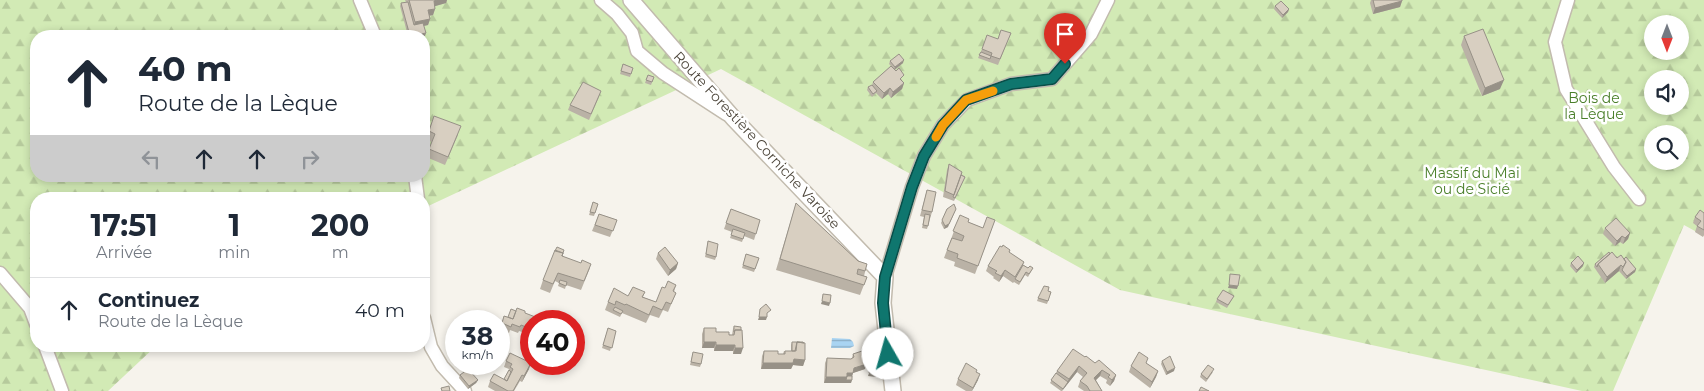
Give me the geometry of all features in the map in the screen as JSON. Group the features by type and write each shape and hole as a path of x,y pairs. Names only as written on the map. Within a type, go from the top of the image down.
{"street":[{"path":"360,0 372,30"},
{"path":"602,0 617,14 632,33 637,51 663,73 734,119"},
{"name":"Route Forestière Corniche Varoise","path":"631,0 734,119 885,277"},
{"path":"893,391 883,303 885,277 912,187 924,156 943,125 966,100 1011,84 1052,79 1091,34 1108,0"},
{"path":"1568,0 1555,42 1566,89 1614,167 1639,199"},
{"path":"0,272 30,308"},
{"path":"430,343 442,366 465,391"},
{"path":"46,352 62,391"}],"green space":[{"name":"Massif du Mai ou de Sicié","path":"0,0 1704,0 1704,236 1684,225 1613,391 1582,391 1120,290 721,69 430,205 430,192 30,192 30,352 150,352 108,391 0,391"}],"water":[{"path":"832,338 850,339 854,346 850,348 831,348"}],"building":[{"path":"409,0 437,0 434,1 435,9 428,10 430,19 415,22"},
{"path":"1373,0 1402,0 1402,1 1375,8"},
{"path":"1281,1 1289,9 1283,15 1275,6"},
{"path":"408,2 414,25 423,23 425,30 408,30 401,3"},
{"path":"1483,29 1504,80 1485,88 1464,36"},
{"path":"1001,30 1011,33 1000,59 991,56 992,53 982,49 987,35 998,39"},
{"path":"981,52 991,56 990,59 979,55"},
{"path":"899,54 904,60 895,67 890,61"},
{"path":"623,64 633,68 631,74 621,71"},
{"path":"891,66 896,71 899,68 904,75 900,79 904,83 893,92 890,88 884,93 873,82"},
{"path":"648,75 654,77 652,82 646,80"},
{"path":"583,82 601,91 591,114 570,105"},
{"path":"872,85 877,91 873,94 868,87"},
{"path":"434,116 461,126 448,157 430,149 435,134 430,132"},
{"path":"949,164 962,172 954,195 945,191"},
{"path":"961,175 965,177 955,198 953,197"},
{"path":"927,190 936,192 932,212 922,210"},
{"path":"593,202 598,204 595,213 590,212"},
{"path":"796,203 858,261 867,264 865,271 858,269 857,274 867,277 864,285 780,259"},
{"path":"954,204 956,209 949,224 945,226 942,220 947,209"},
{"path":"731,209 760,220 756,234 726,223"},
{"path":"1700,210 1704,213 1704,230 1697,226 1701,221 1695,217"},
{"path":"599,214 617,220 613,231 595,225"},
{"path":"925,214 930,215 928,226 923,225"},
{"path":"960,215 969,219 968,222 983,228 987,217 995,220 978,266 957,258 958,254 947,250 952,238 962,241 964,236 953,231"},
{"path":"1616,218 1630,233 1625,238 1622,236 1617,241 1605,228"},
{"path":"733,229 745,233 743,239 731,235"},
{"path":"708,241 718,244 716,257 706,254"},
{"path":"1003,245 1010,250 1009,252 1024,262 1015,277 1005,270 1001,276 995,273 997,271 988,266 1000,246 1002,247"},
{"path":"557,247 564,250 563,253 555,251"},
{"path":"665,247 678,263 670,270 658,253"},
{"path":"555,250 563,253 562,256 581,263 582,260 591,264 584,281 558,273 553,284 543,280"},
{"path":"1609,252 1610,254 1597,267 1595,264"},
{"path":"1612,252 1617,258 1621,255 1626,262 1623,267 1621,265 1607,277 1598,264"},
{"path":"746,254 759,258 755,269 743,265"},
{"path":"1578,256 1584,263 1577,270 1571,263"},
{"path":"1626,257 1636,269 1627,276 1622,270"},
{"path":"1023,265 1033,268 1029,274 1026,272 1020,282 1015,279"},
{"path":"1230,274 1240,275 1238,286 1229,285"},
{"path":"560,280 567,282 566,286 559,283"},
{"path":"668,281 676,285 673,291 676,293 671,304 666,302 662,310 653,306 649,315 626,304 616,301 615,305 608,302 614,288 628,296 633,287 645,292 642,297 656,302 662,287 665,288"},
{"path":"1044,286 1049,287 1048,291 1051,292 1048,301 1038,298"},
{"path":"1223,290 1234,296 1228,305 1217,299"},
{"path":"823,294 831,295 830,303 822,301"},
{"path":"766,304 771,310 767,313 767,317 759,317 760,309"},
{"path":"615,307 623,311 621,314 613,310"},
{"path":"517,308 522,310 520,310 520,327 512,324 510,327 510,318 513,319"},
{"path":"511,309 516,311 513,319 510,318"},
{"path":"734,326 741,327 741,330 735,330 734,332"},
{"path":"608,328 616,331 612,348 603,345"},
{"path":"704,328 716,328 716,332 729,332 729,335 734,335 735,330 742,330 743,348 735,348 735,345 716,345 716,342 704,342"},
{"path":"792,342 797,342 795,351 792,351"},
{"path":"797,342 805,343 805,360 794,359 793,363 763,363 764,351 778,351 778,354 785,354 785,351 796,351"},
{"path":"1073,349 1095,363 1099,360 1116,375 1112,380 1108,377 1110,375 1102,370 1094,378 1102,391 1090,391 1080,381 1087,373 1079,366 1069,379 1057,371"},
{"path":"862,351 867,364 854,368 853,373 847,373 847,377 826,377 827,358 851,359 854,357 853,354"},
{"path":"693,352 703,354 701,364 691,362"},
{"path":"1139,352 1148,358 1146,363 1158,371 1152,382 1131,366"},
{"path":"510,353 520,358 520,375 522,375 513,391 508,391 490,381 493,375 496,375 507,381 513,369 510,367 512,364 510,363"},
{"path":"1170,356 1175,368 1167,372 1162,361"},
{"path":"966,363 980,374 973,388 958,379"},
{"path":"1208,365 1214,369 1207,379 1201,374"},
{"path":"870,367 878,368 877,374 869,373"},
{"path":"1056,373 1068,382 1063,389 1051,380"},
{"path":"460,375 473,375 478,380 469,386"},
{"path":"506,375 510,375 507,381 504,379"},
{"path":"847,376 852,376 852,380 846,380"},
{"path":"449,386 450,391 442,391 441,388"},
{"path":"1201,387 1209,391 1199,391"}],"slow traffic":[{"path":"936,137 943,125 966,100 993,91"}],"route":[{"path":"888,354 883,303 885,277 912,187 924,156 943,125 966,100 1011,84 1052,79 1065,64"}],"park label":[{"name":"Bois de la Lèque","path":"1594,106"}]}
